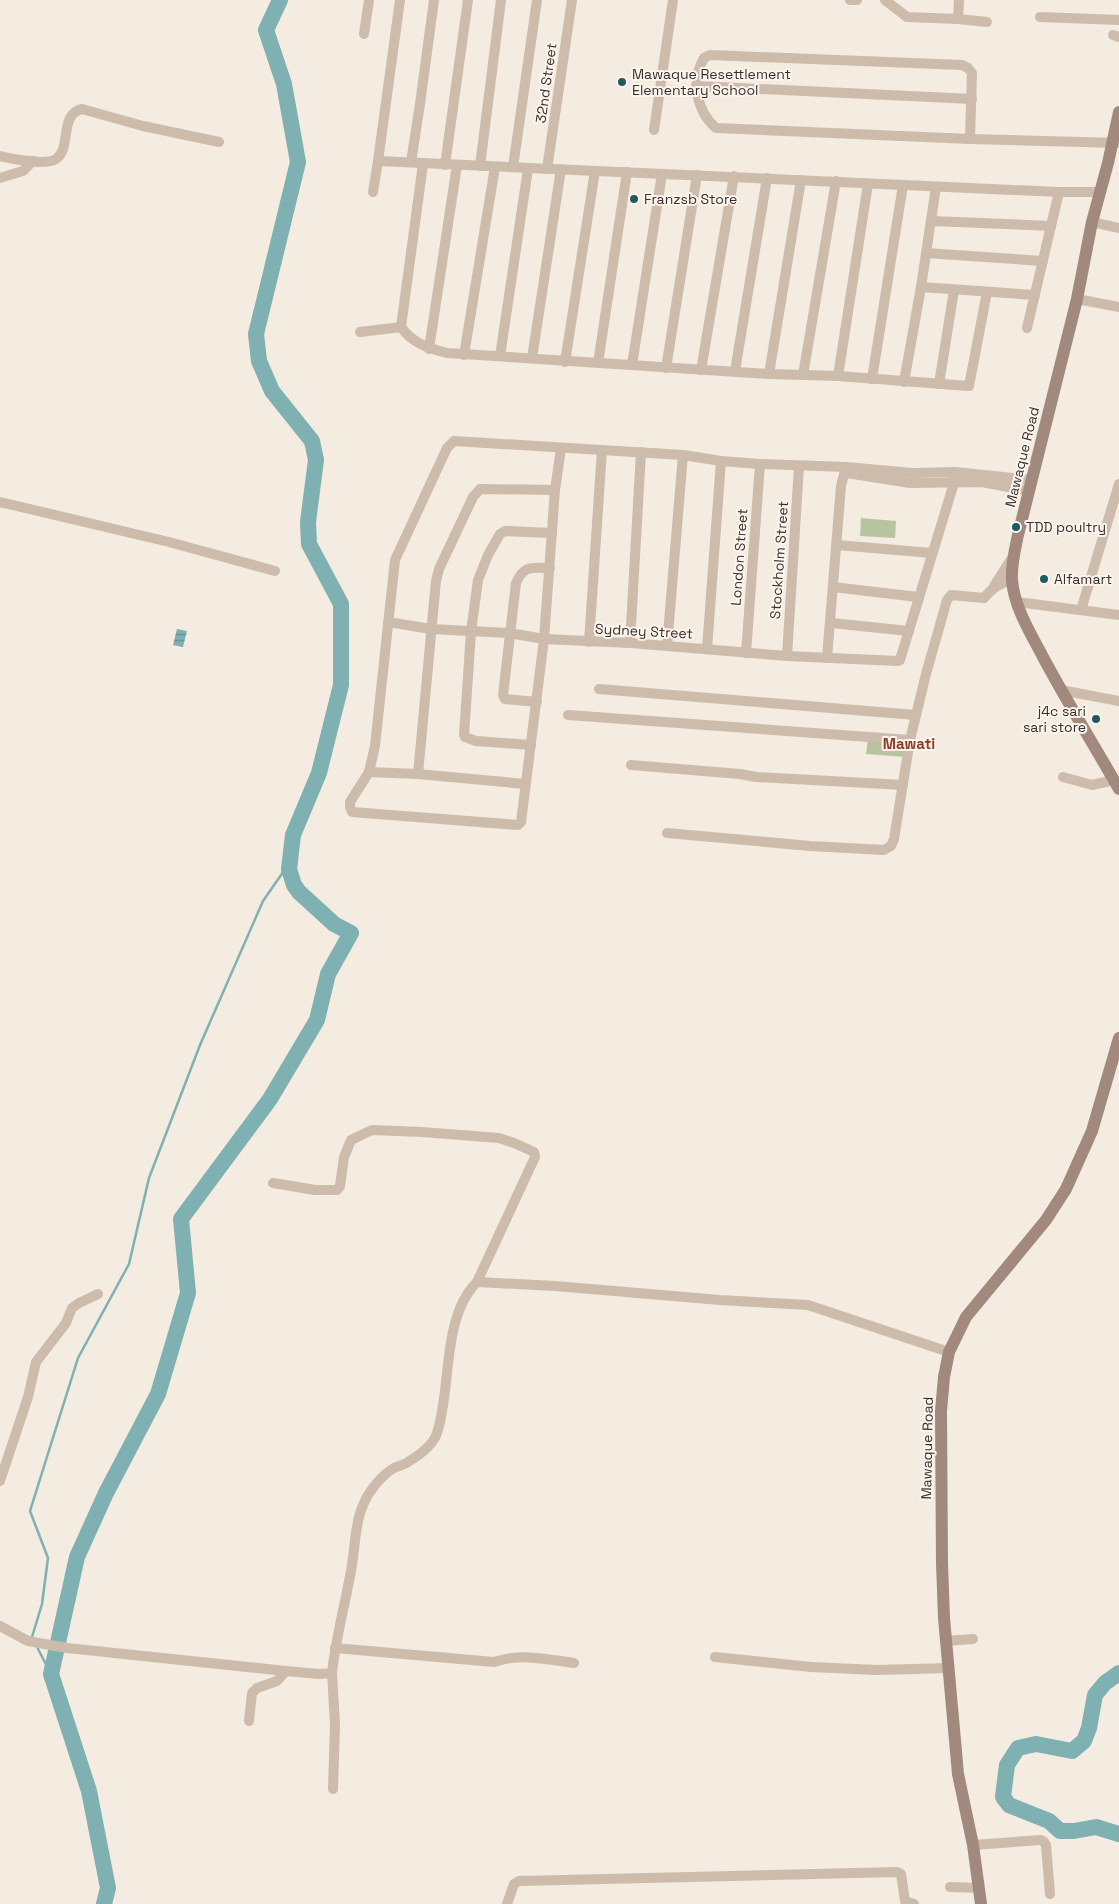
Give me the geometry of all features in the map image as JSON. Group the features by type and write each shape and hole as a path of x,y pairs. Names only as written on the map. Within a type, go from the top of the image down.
{"main road":[{"name":"Mawaque Road","path":"1116,785 1031,634 1017,602 1012,580 1014,553 1077,299 1092,222 1116,143 1119,112"},
{"name":"Mawaque Road","path":"981,1904 973,1845 958,1774 946,1641 942,1563 941,1411 944,1377 949,1352 966,1317 1046,1220 1066,1189 1092,1131 1119,1038"}],"street":[{"path":"364,34 369,0"},
{"path":"373,192 400,0"},
{"path":"410,162 434,0"},
{"path":"445,165 468,0"},
{"path":"480,166 502,0"},
{"path":"513,167 537,0"},
{"name":"32nd Street","path":"547,169 572,0"},
{"path":"654,130 673,0"},
{"path":"850,0 857,0"},
{"path":"885,0 907,16 987,22"},
{"path":"958,19 960,0"},
{"path":"1040,17 1119,20"},
{"path":"970,139 972,73 962,65 710,55 704,58 696,75 699,101 707,119 716,128 970,139 1090,144 1116,143"},
{"path":"696,86 972,99"},
{"path":"0,156 46,162 55,160 60,155 70,117 75,110 82,109 143,126 219,142"},
{"path":"0,178 23,171 33,161"},
{"path":"378,161 528,169 734,176 936,187 1100,192"},
{"path":"400,327 423,164"},
{"path":"429,349 457,166"},
{"path":"464,355 495,167"},
{"path":"500,356 528,169"},
{"path":"532,358 561,169"},
{"path":"565,362 595,171"},
{"path":"598,363 627,172"},
{"path":"632,365 662,174"},
{"path":"666,368 697,175"},
{"path":"701,370 734,176"},
{"path":"735,371 766,178"},
{"path":"769,374 800,180"},
{"path":"803,375 836,181"},
{"path":"838,376 868,184"},
{"path":"872,380 903,185"},
{"path":"904,382 932,221 936,187"},
{"path":"1027,328 1060,192"},
{"path":"932,221 1051,226"},
{"path":"1092,222 1119,228"},
{"path":"926,253 1043,261"},
{"path":"921,287 1035,294"},
{"path":"939,384 954,290"},
{"path":"400,327 412,340 429,349 447,354 769,374 838,376 904,382 970,384 987,292"},
{"path":"1077,299 1119,307"},
{"path":"360,332 400,327"},
{"path":"561,448 555,490 544,639 537,702 522,817 518,825 352,812 350,802 369,772 375,746 396,554 450,443 459,441 641,452 682,455 721,461 842,469 954,483 982,482 1031,485"},
{"path":"589,642 602,450"},
{"path":"630,643 641,452"},
{"path":"667,646 682,455"},
{"path":"707,649 721,461"},
{"name":"London Street","path":"746,653 760,464"},
{"name":"Stockholm Street","path":"787,656 799,466"},
{"path":"827,658 842,469"},
{"path":"911,478 955,472 1031,485"},
{"path":"830,623 909,631 954,483 955,472"},
{"path":"418,774 436,582 473,497 480,488 555,490"},
{"path":"1082,610 1118,489"},
{"path":"0,502 160,540 275,571"},
{"path":"531,745 476,741 465,737 471,632 478,580 488,555 500,534 504,531 552,533"},
{"path":"837,545 932,553"},
{"path":"667,833 774,844 884,850 891,846 894,839 910,740 947,600 951,595 956,594 984,598 992,589 1014,553"},
{"path":"537,702 505,699 504,697 509,633 516,584 519,576 523,570 529,568 550,568"},
{"path":"992,589 1012,580"},
{"path":"833,587 918,597"},
{"path":"1017,602 1119,615"},
{"name":"Sydney Street","path":"388,622 431,629 509,633 544,639 630,643 787,656 898,661 900,660 909,631"},
{"path":"599,689 916,716"},
{"path":"1061,690 1119,701"},
{"path":"568,715 910,740"},
{"path":"631,765 756,777 903,786"},
{"path":"369,772 418,774 525,784"},
{"path":"1062,777 1092,785 1116,785"},
{"path":"273,1183 316,1190 336,1190 340,1186 344,1157 351,1140 372,1130 500,1138 528,1148 534,1152 535,1158 477,1282 466,1294 458,1315 449,1352 441,1414 436,1435 422,1452 407,1463 393,1468 380,1480 370,1492 357,1519 352,1565 335,1648 332,1673 336,1725 333,1789"},
{"path":"477,1282 808,1305 949,1352"},
{"path":"0,1481 28,1397 36,1362 66,1323 72,1308 98,1294"},
{"path":"0,1626 28,1641 67,1648 286,1671 319,1674 332,1673"},
{"path":"946,1641 973,1639"},
{"path":"335,1648 494,1662 507,1658 538,1657 574,1663"},
{"path":"715,1657 811,1667 877,1670 948,1668"},
{"path":"249,1721 252,1693 257,1688 277,1681 286,1671"},
{"path":"973,1845 1041,1840 1046,1845 1050,1894"},
{"path":"507,1904 514,1884 519,1881 897,1872 901,1874 904,1901 914,1904"},
{"path":"950,1887 979,1888"}],"green space":[{"path":"861,518 896,521 895,538 860,536"},
{"path":"868,739 907,742 906,757 866,754"}],"water":[{"path":"177,629 187,631 183,647 173,645"}],"waterway":[{"path":"104,1904 108,1888 89,1791 51,1674 77,1557 106,1493 158,1394 188,1293 181,1219 270,1099 317,1020 328,974 351,933 334,924 299,892 294,885 289,869 293,835 319,773 341,685 341,604 309,544 308,522 316,460 312,441 272,391 259,361 256,334 298,162 284,84 266,30 280,0"},
{"path":"34,1640 32,1637 42,1604 48,1558 30,1511 78,1358 129,1264 149,1178 200,1045 263,901 288,865"},
{"path":"37,1647 51,1674"},
{"path":"1119,1673 1105,1683 1095,1695 1089,1728 1084,1741 1072,1751 1036,1744 1018,1748 1007,1765 1003,1797 1009,1805 1049,1821 1060,1831 1074,1831 1096,1827 1119,1834"}],"place":[{"name":"Mawaque Resettlement Elementary School","path":"622,82"},
{"name":"Franzsb Store","path":"634,199"},
{"name":"TDD poultry","path":"1016,527"},
{"name":"Alfamart","path":"1044,579"},
{"name":"j4c sari sari store","path":"1096,719"}],"district":[{"name":"Mawati","path":"909,743"}]}
